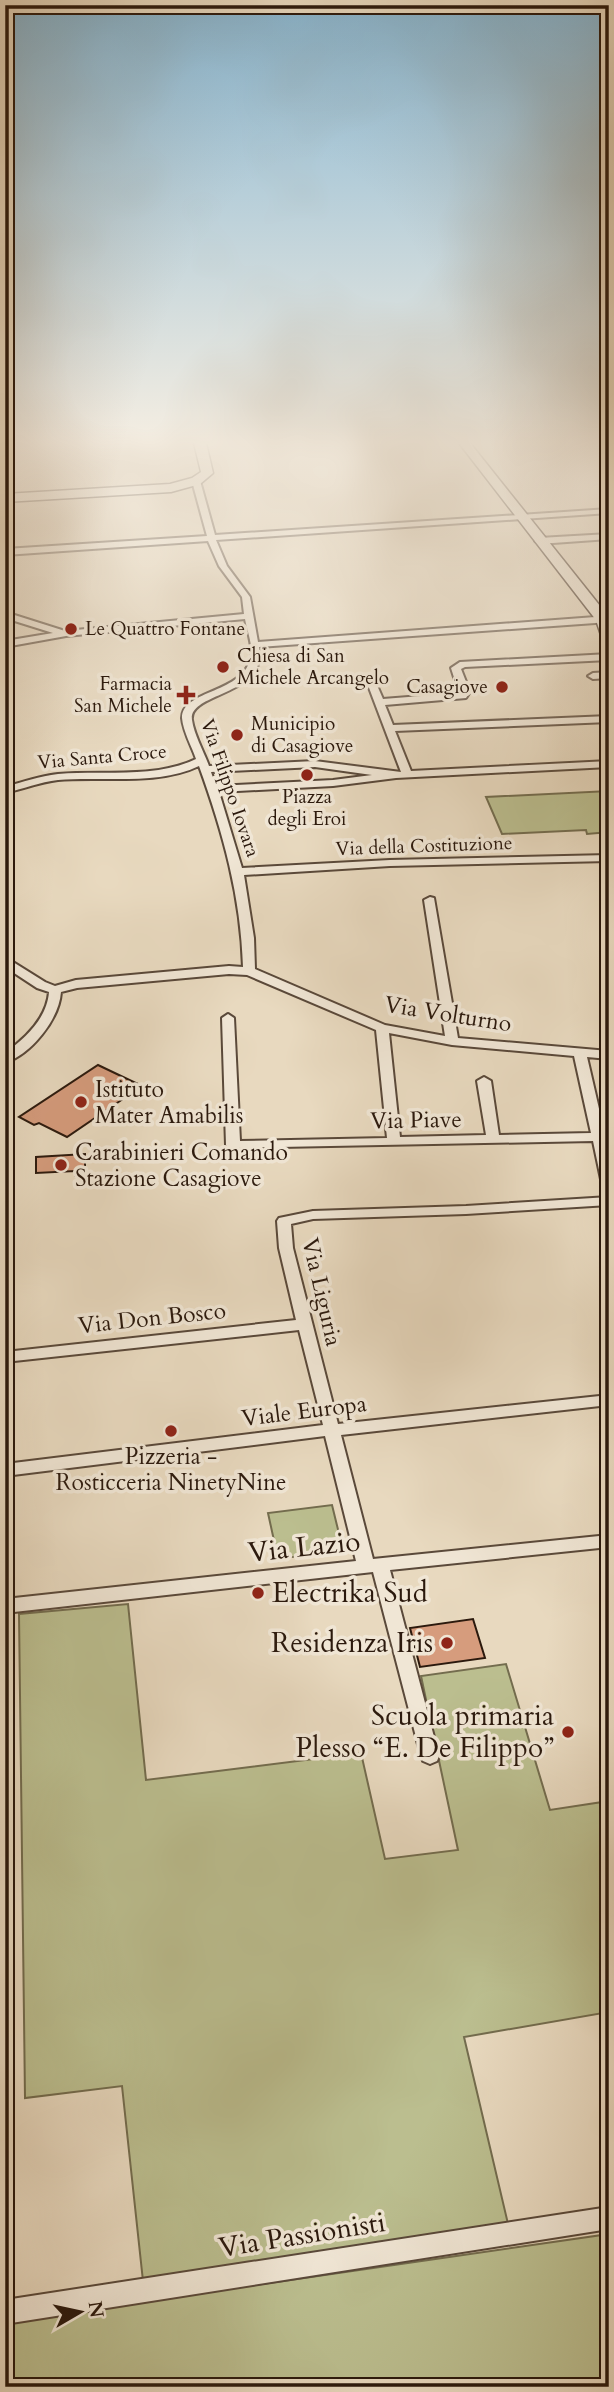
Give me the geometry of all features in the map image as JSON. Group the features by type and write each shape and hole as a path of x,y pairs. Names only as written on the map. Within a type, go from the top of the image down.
{"street":[{"name":"Via Filippo Iovara","path":"218,555 223,566 246,597 256,656 248,673 233,687 197,701 188,711 187,720 240,872 247,914 249,971"},
{"path":"551,555 606,619 609,639"},
{"path":"5,615 66,633"},
{"path":"5,644 66,633 249,616"},
{"path":"254,645 606,619"},
{"path":"380,702 463,696 466,692 465,678 456,668 468,663 609,657"},
{"path":"593,676 609,675"},
{"path":"373,685 390,728 401,774"},
{"path":"390,728 609,719"},
{"path":"204,765 315,764 401,774"},
{"path":"213,789 332,783 401,774 609,764"},
{"name":"Via Santa Croce","path":"5,790 56,778 143,774 204,765"},
{"name":"Via della Costituzione","path":"240,872 390,863 609,858"},
{"path":"430,900 452,1041"},
{"path":"5,961 41,985 55,990 76,984 229,970 249,971"},
{"name":"Via Volturno","path":"249,971 382,1028 452,1041 609,1055"},
{"path":"5,1059 18,1051 44,1022 56,999 55,990"},
{"name":"Via Piave","path":"228,1018 233,1145 599,1137"},
{"path":"382,1028 394,1142"},
{"path":"580,1052 609,1184"},
{"path":"484,1081 493,1139"},
{"name":"Via Liguria","path":"430,1756 373,1566 348,1497 286,1248 284,1221 295,1217 609,1201"},
{"name":"Via Don Bosco","path":"5,1357 304,1324"},
{"name":"Viale Europa","path":"5,1470 331,1430 609,1400"},
{"name":"Via Lazio","path":"5,1606 609,1541"},
{"name":"Via Passionisti","path":"5,2312 609,2218"}],"green space":[{"path":"609,791 609,832 587,834 586,830 502,834 486,797"},
{"path":"332,1505 343,1550 278,1559 268,1513"},
{"path":"128,1604 146,1780 361,1753 385,1859 458,1850 421,1676 506,1664 550,1810 609,1801 609,2012 464,2037 509,2228 143,2281 122,2086 25,2098 19,1614"},
{"path":"609,2234 609,2387 5,2387 5,2321"}],"building":[{"name":"Istituto Mater Amabilis","path":"98,1065 142,1086 67,1137 39,1123 34,1125 19,1117"},
{"name":"Carabinieri Comando Stazione Casagiove","path":"85,1154 85,1175 75,1176 75,1171 36,1173 36,1157"},
{"name":"Residenza Iris","path":"473,1619 485,1658 420,1667 410,1628"}],"place":[{"name":"Le Quattro Fontane","path":"71,629"},
{"name":"Chiesa di San Michele Arcangelo","path":"223,667"},
{"name":"Casagiove","path":"502,687"},
{"name":"Farmacia San Michele","path":"186,695"},
{"name":"Municipio di Casagiove","path":"237,735"},
{"name":"Piazza degli Eroi","path":"307,775"},
{"name":"Istituto Mater Amabilis","path":"81,1102"},
{"name":"Carabinieri Comando Stazione Casagiove","path":"61,1165"},
{"name":"Pizzeria - Rosticceria NinetyNine","path":"171,1431"},
{"name":"Electrika Sud","path":"258,1593"},
{"name":"Residenza Iris","path":"447,1643"},
{"name":"Scuola primaria Plesso “E. De Filippo”","path":"568,1732"}]}
